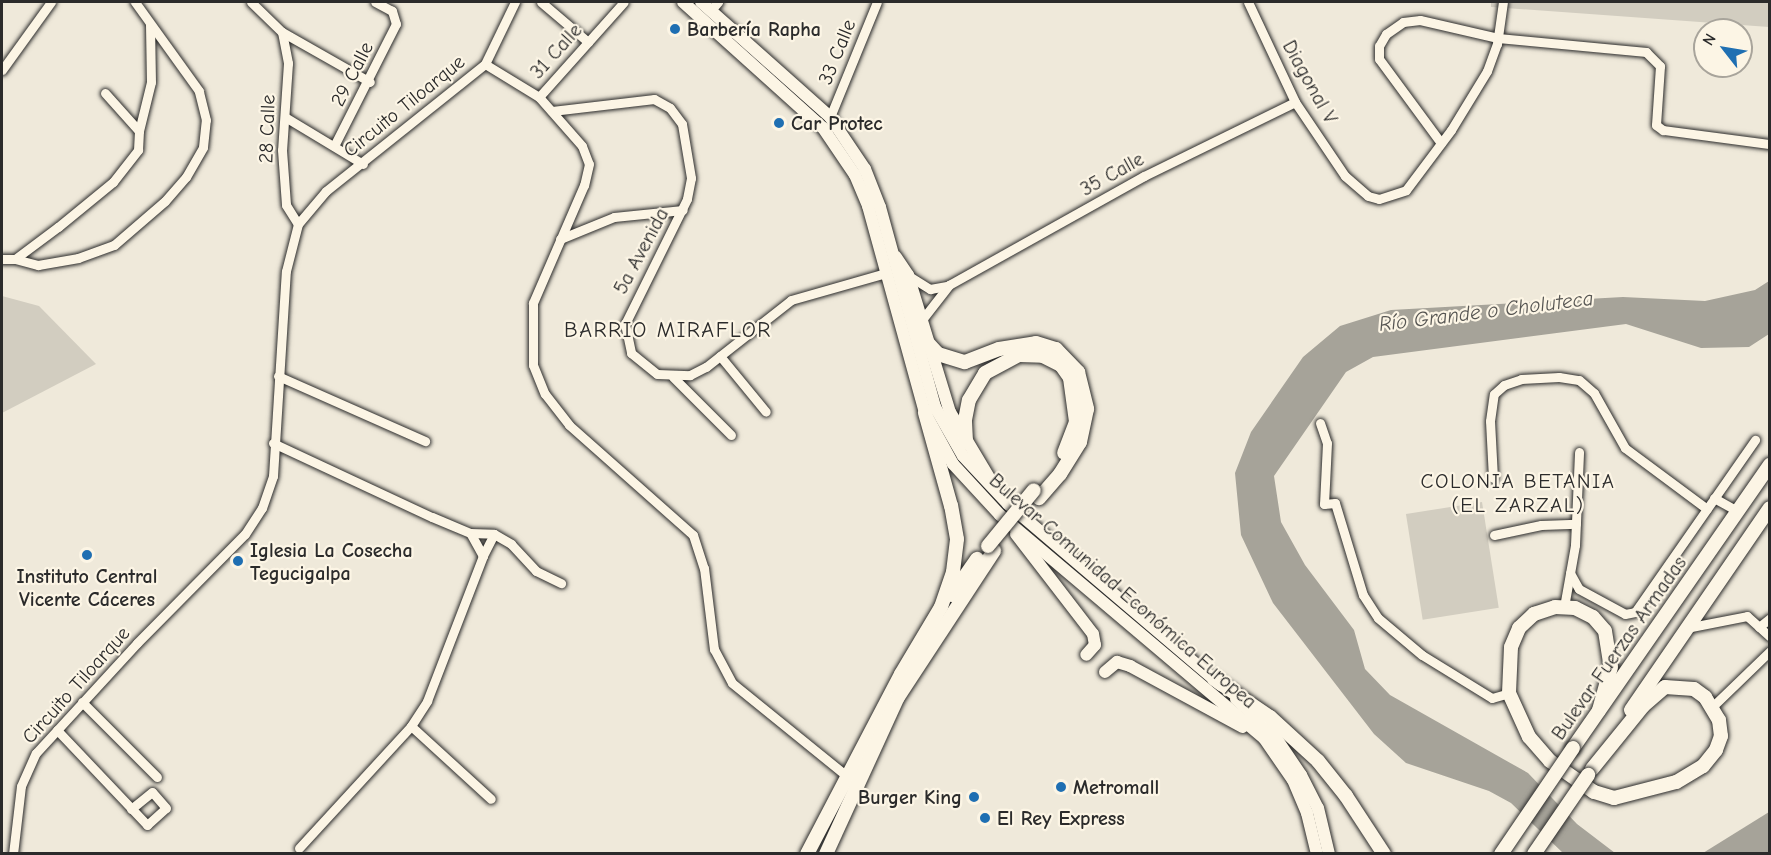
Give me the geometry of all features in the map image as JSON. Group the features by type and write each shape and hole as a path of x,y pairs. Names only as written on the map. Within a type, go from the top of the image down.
{"highway":[{"path":"926,341 938,354 965,362 999,349 1036,343 1056,349 1078,372 1086,409 1080,442 1060,474 1036,494"},
{"path":"920,644 991,548 1036,494 1069,445 1076,422 1070,378 1061,366 1042,356 1019,355 996,364 976,383 964,420 966,441"},
{"path":"965,362 966,370 976,383"},
{"path":"807,854 847,776 941,607 953,572 957,540 925,413"},
{"name":"Bulevar Fuerzas Armadas","path":"1501,854 1770,465"},
{"path":"1534,854 1770,508"},
{"path":"826,854 898,698 991,548"},
{"path":"1590,772 1643,706 1665,687 1694,689 1713,706 1721,736 1703,766 1676,782 1614,798 1594,792 1550,761 1529,737 1509,693 1507,668 1519,628 1534,614 1564,607 1575,608 1593,617 1605,631 1610,646 1611,667 1599,710"},
{"path":"1214,679 1270,717 1310,754 1346,796 1384,854"}],"main road":[{"name":"Bulevar Comunidad Económica Europea","path":"683,2 823,128 841,150 867,206 925,413 953,464 1000,514 1264,738 1293,780 1308,813 1317,854"},
{"name":"Bulevar Comunidad Económica Europea","path":"710,4 830,117 865,170 892,251 936,407 963,456 1008,504 1214,679 1272,732 1290,758 1318,808 1329,854"},
{"path":"892,251 908,275 943,395 966,441 1008,504"},
{"path":"1000,514 1093,634 1095,645 1086,655"},
{"path":"1105,672 1117,662 1130,666 1264,738"}],"street":[{"path":"2,70 51,2"},
{"path":"2,259 15,259 38,265 78,258 114,245 140,226 186,177 203,147 206,120 199,92 135,2"},
{"path":"251,2 282,32 370,82"},
{"name":"29 Calle","path":"334,146 370,82 396,17 375,2"},
{"path":"485,64 515,2"},
{"path":"542,2 588,42"},
{"name":"31 Calle","path":"539,97 624,2"},
{"name":"Diagonal V","path":"1248,2 1295,102 1345,176 1368,196 1392,198 1406,190 1442,143 1487,71 1498,38 1503,2"},
{"name":"33 Calle","path":"830,117 873,3"},
{"path":"1442,143 1394,83 1379,59 1379,46 1386,34 1403,22 1420,20 1498,38 1646,52 1660,66 1656,125 1663,130 1770,144"},
{"path":"15,259 113,182 138,150 139,130 151,82 150,24"},
{"name":"28 Calle","path":"282,32 288,63 285,117 286,205 298,224"},
{"name":"Circuito Tiloarque","path":"14,853 21,786 36,753 82,702 245,534 262,508 273,476 273,443 286,271 298,224 326,191 363,164 485,64 539,97 582,146 589,164 584,185 533,303 530,324 533,365 545,394 570,425 693,535 704,568 714,650 732,683 847,776"},
{"path":"105,93 139,130"},
{"name":"5a Avenida","path":"552,111 643,98 663,102 676,115 686,135 691,178 683,210 632,304 625,324 626,342 637,360 657,374 673,377"},
{"name":"35 Calle","path":"921,321 950,285 1144,176 1295,102"},
{"path":"285,117 363,164"},
{"path":"560,239 620,215 683,210"},
{"path":"673,377 690,375 720,356 798,296 886,273"},
{"path":"908,275 930,289 950,285"},
{"path":"720,356 766,412"},
{"path":"278,376 425,441"},
{"path":"673,377 730,435"},
{"path":"1493,478 1490,421 1494,394 1504,385 1521,379 1559,377 1579,381 1594,393 1625,448 1707,508"},
{"path":"1320,423 1327,443 1324,504 1335,503 1363,595 1378,618 1422,655 1492,698 1509,693"},
{"path":"1570,573 1579,589 1625,614 1635,612 1755,440"},
{"path":"273,443 470,533 494,534 511,544 536,571 561,583"},
{"path":"1564,607 1576,524 1579,452"},
{"path":"1714,498 1737,511"},
{"path":"1494,535 1541,525 1576,524"},
{"path":"470,533 483,555"},
{"path":"299,848 411,726 427,701 483,555 494,534"},
{"path":"1686,628 1747,616 1770,637"},
{"path":"1759,627 1770,618"},
{"path":"1713,706 1770,651"},
{"path":"82,702 157,777"},
{"path":"411,726 491,799"},
{"path":"57,730 131,809"}],"shaded area":[{"path":"1491,2 1769,2 1769,27 1753,26 1753,18 1693,18 1693,22 1491,7"},
{"path":"2,296 39,306 96,364 2,413"},
{"path":"1482,502 1499,608 1423,620 1406,514"}],"water":[{"name":"Río Grande o Choluteca","path":"1769,281 1769,334 1749,347 1701,348 1626,324 1373,357 1346,372 1274,476 1281,522 1305,565 1354,630 1365,669 1390,695 1528,773 1577,824 1615,853 1563,853 1511,803 1489,791 1406,763 1374,734 1273,603 1241,535 1235,473 1251,432 1303,357 1340,326 1391,310 1623,297 1705,301 1755,290"},
{"path":"1769,812 1769,853 1703,853"}],"place":[{"name":"Barbería Rapha","path":"675,29"},
{"name":"Car Protec","path":"779,123"},
{"name":"Instituto Central Vicente Cáceres","path":"87,555"},
{"name":"Iglesia La Cosecha Tegucigalpa","path":"238,561"},
{"name":"Metromall","path":"1061,787"},
{"name":"Burger King","path":"974,797"},
{"name":"El Rey Express","path":"985,818"}],"district":[{"name":"BARRIO MIRAFLOR","path":"668,331"},
{"name":"COLONIA BETANIA (EL ZARZAL)","path":"1518,493"}]}
